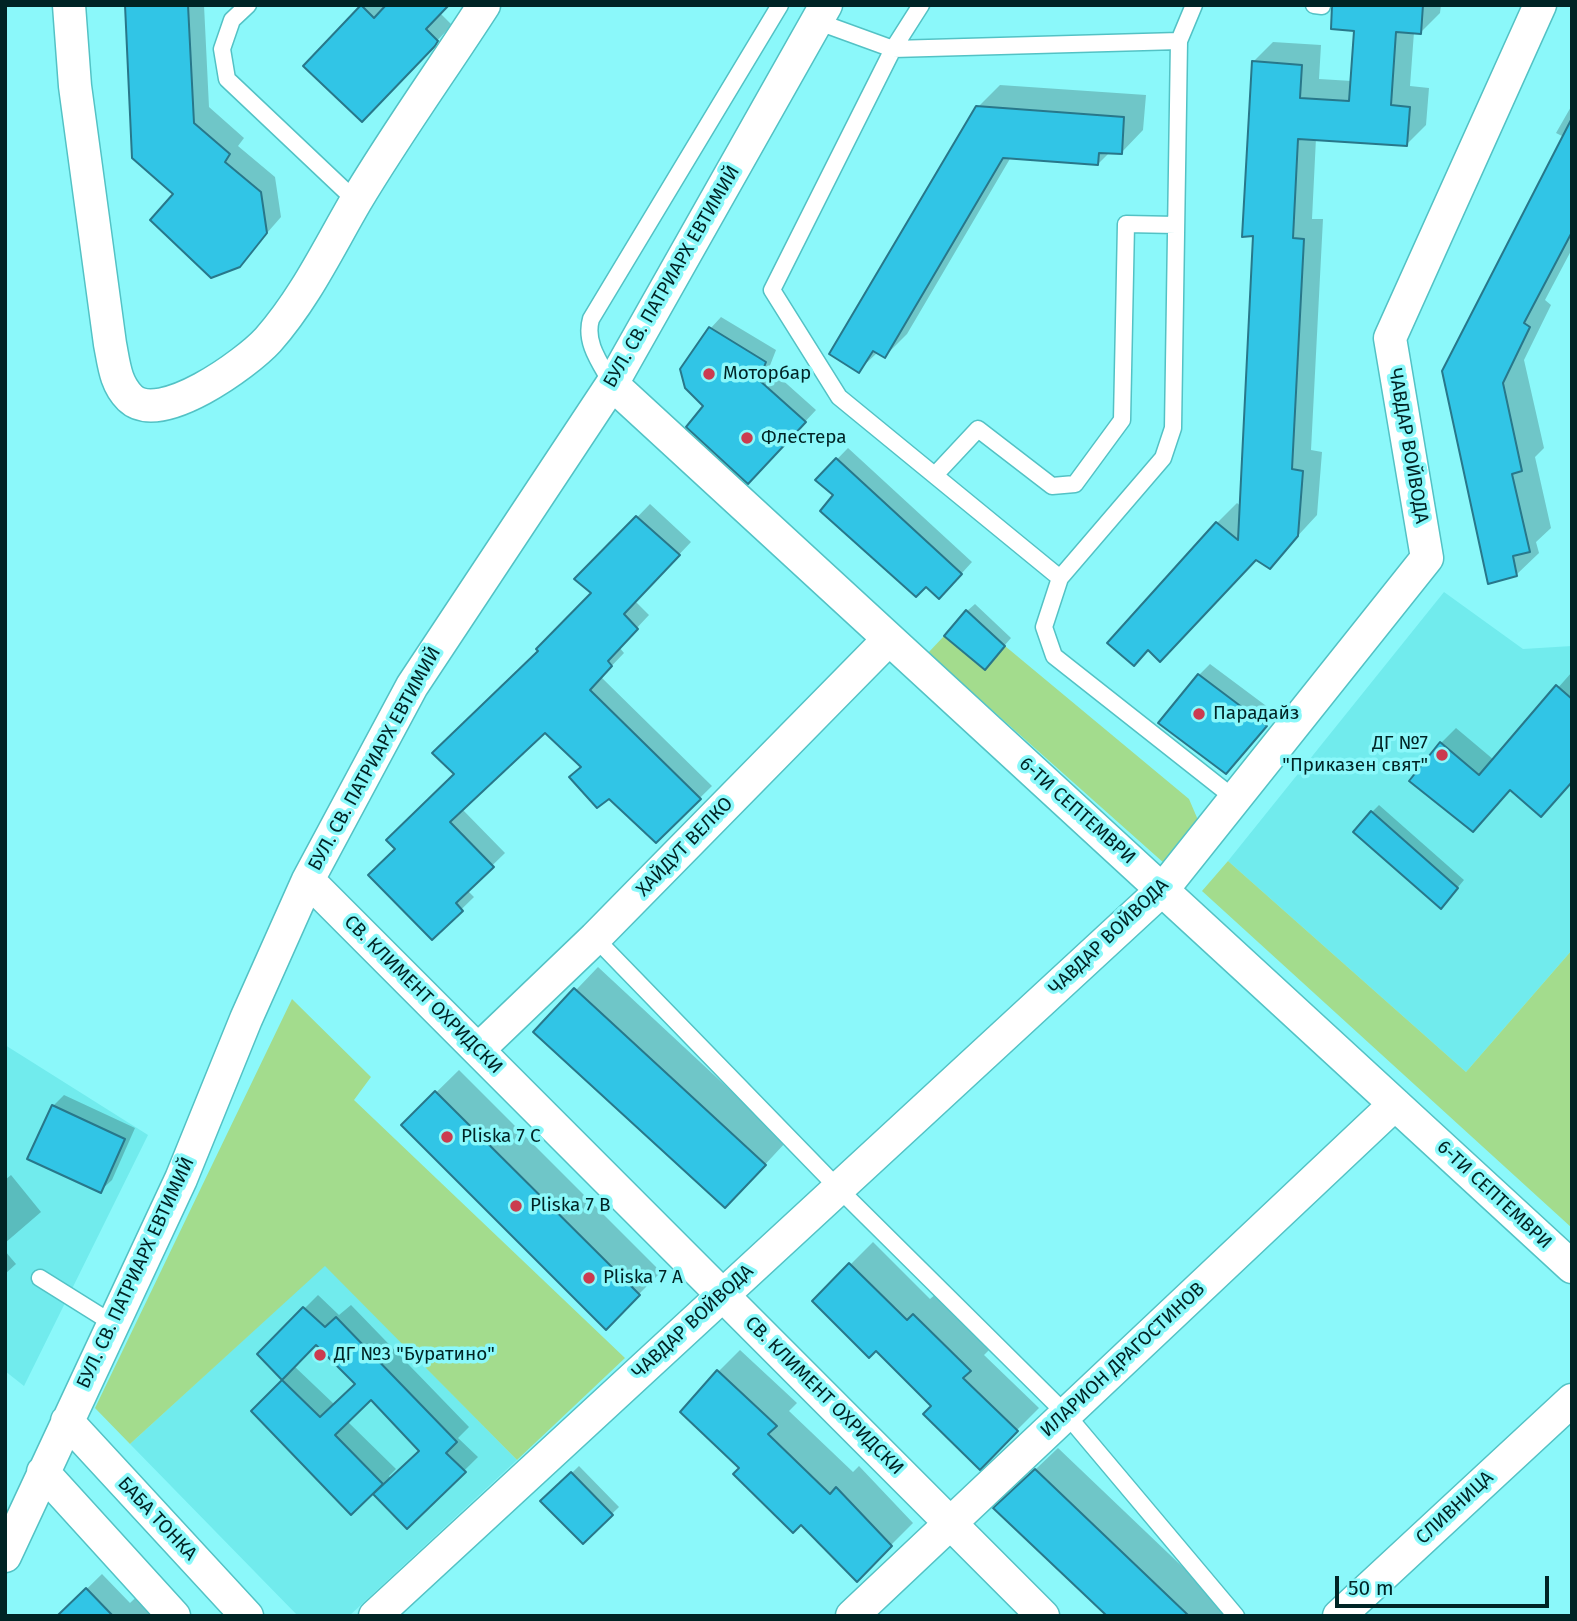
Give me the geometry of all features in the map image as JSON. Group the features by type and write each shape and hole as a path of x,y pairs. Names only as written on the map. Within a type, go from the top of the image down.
{"street":[{"path":"69,5 75,86 110,345 117,379 131,399 144,406 169,403 207,386 257,349 297,304 356,201 484,5"},
{"name":"ЧАВДАР ВОЙВОДА","path":"374,1616 1163,889 1427,558 1390,338 1541,5"},
{"name":"БУЛ. СВ. ПАТРИАРХ ЕВТИМИЙ","path":"5,1556 181,1179 251,1007 308,880 412,686 612,384 821,13"},
{"name":"6-ТИ СЕПТЕМВРИ","path":"612,384 1572,1267"},
{"name":"ХАЙДУТ ВЕЛКО","path":"478,1050 595,939 888,639"},
{"name":"СВ. КЛИМЕНТ ОХРИДСКИ","path":"308,880 1043,1616"},
{"name":"ИЛАРИОН ДРАГОСТИНОВ","path":"852,1616 1395,1104"},
{"name":"СЛИВНИЦА","path":"1339,1616 1572,1400"},
{"name":"БАБА ТОНКА","path":"67,1421 247,1616"},
{"path":"43,1472 174,1616"}],"lane":[{"path":"248,5 232,20 222,49 227,79 356,201"},
{"path":"612,384 590,343 588,329 591,319 780,5"},
{"path":"921,5 893,49 772,290 839,397 1060,578"},
{"path":"1194,5 1179,41 1172,428 1163,458 1060,578 1044,627 1054,656 1234,798"},
{"path":"1314,5 1322,6"},
{"path":"821,13 893,49 1179,41"},
{"path":"935,475 978,429 1052,486 1075,484 1122,420 1126,224 1176,225"},
{"path":"595,939 838,1188 1066,1414 1236,1616"},
{"path":"40,1278 112,1323"}],"shaded area":[{"name":"ДГ №7 \"Приказен свят\"","path":"1444,592 1523,649 1572,646 1572,950 1466,1072 1228,861"},
{"path":"5,1045 148,1135 24,1386 5,1371"},
{"name":"ДГ №3 \"Буратино\"","path":"325,1265 517,1460 349,1616 298,1616 130,1444"}],"green space":[{"path":"944,636 985,669 1005,646 1189,799 1198,820 1165,864 928,653"},
{"path":"1228,861 1466,1072 1572,950 1572,1228 1202,891"},
{"path":"292,999 371,1077 354,1100 625,1358 517,1460 325,1266 130,1444 95,1408"}],"building":[{"path":"125,5 188,5 194,123 230,154 225,162 261,192 267,233 240,267 211,278 150,220 173,194 132,158"},
{"path":"361,5 374,18 386,5 449,5 426,29 438,41 435,46 362,122 303,66"},
{"path":"1332,5 1423,5 1421,34 1396,32 1391,105 1410,107 1407,146 1298,139 1293,238 1304,239 1292,469 1303,471 1298,536 1270,569 1256,560 1160,662 1148,650 1134,666 1107,643 1216,522 1238,540 1253,236 1242,237 1252,61 1302,65 1300,98 1349,101 1354,31 1331,29"},
{"path":"976,106 1124,117 1122,154 1099,153 1098,165 1003,158 885,358 873,351 859,373 829,354"},
{"path":"1572,118 1572,232 1524,323 1530,327 1503,383 1522,471 1512,474 1530,552 1513,556 1517,576 1488,584 1442,371"},
{"path":"709,327 766,362 759,380 806,422 748,484 686,427 703,406 685,388 680,369"},
{"path":"836,458 962,574 939,599 926,587 916,597 820,511 833,495 815,480"},
{"path":"636,516 680,555 624,614 638,629 608,661 612,666 590,690 701,799 656,843 609,799 597,808 569,777 581,767 545,733 450,822 494,867 456,903 463,911 432,940 368,875 395,849 386,840 454,774 432,753 538,651 536,649 591,593 574,579"},
{"path":"966,610 1005,646 985,670 944,636"},
{"path":"1198,674 1267,726 1226,774 1158,723"},
{"path":"1556,685 1572,699 1572,782 1541,817 1510,790 1473,832 1409,781 1440,742 1479,775"},
{"path":"1371,811 1458,888 1441,909 1353,832"},
{"path":"574,988 766,1165 725,1208 533,1032"},
{"path":"435,1091 640,1295 606,1330 401,1125"},
{"path":"52,1105 125,1139 101,1193 27,1159"},
{"path":"849,1263 907,1320 913,1314 971,1371 963,1378 1018,1431 980,1470 923,1414 931,1406 876,1351 869,1358 812,1301"},
{"path":"303,1307 325,1327 336,1317 457,1442 446,1453 466,1472 407,1529 373,1494 419,1451 371,1400 335,1435 383,1484 351,1515 251,1411 282,1380 257,1354","holes":["316,1345 355,1384 320,1417 282,1380"]},
{"path":"717,1370 777,1426 768,1434 830,1494 836,1487 892,1546 857,1582 801,1525 793,1533 733,1474 739,1468 680,1412"},
{"path":"1035,1469 1189,1616 1107,1616 993,1508"},
{"path":"571,1472 613,1515 583,1544 540,1501"},
{"path":"86,1588 113,1616 57,1616"}],"place":[{"name":"Моторбар","path":"709,374"},
{"name":"Флестера","path":"747,438"},
{"name":"Парадайз","path":"1199,714"},
{"name":"ДГ №7 \"Приказен свят\"","path":"1442,755"},
{"name":"Pliska 7 C","path":"447,1137"},
{"name":"Pliska 7 B","path":"516,1206"},
{"name":"Pliska 7 A","path":"589,1278"},
{"name":"ДГ №3 \"Буратино\"","path":"320,1355"}]}
